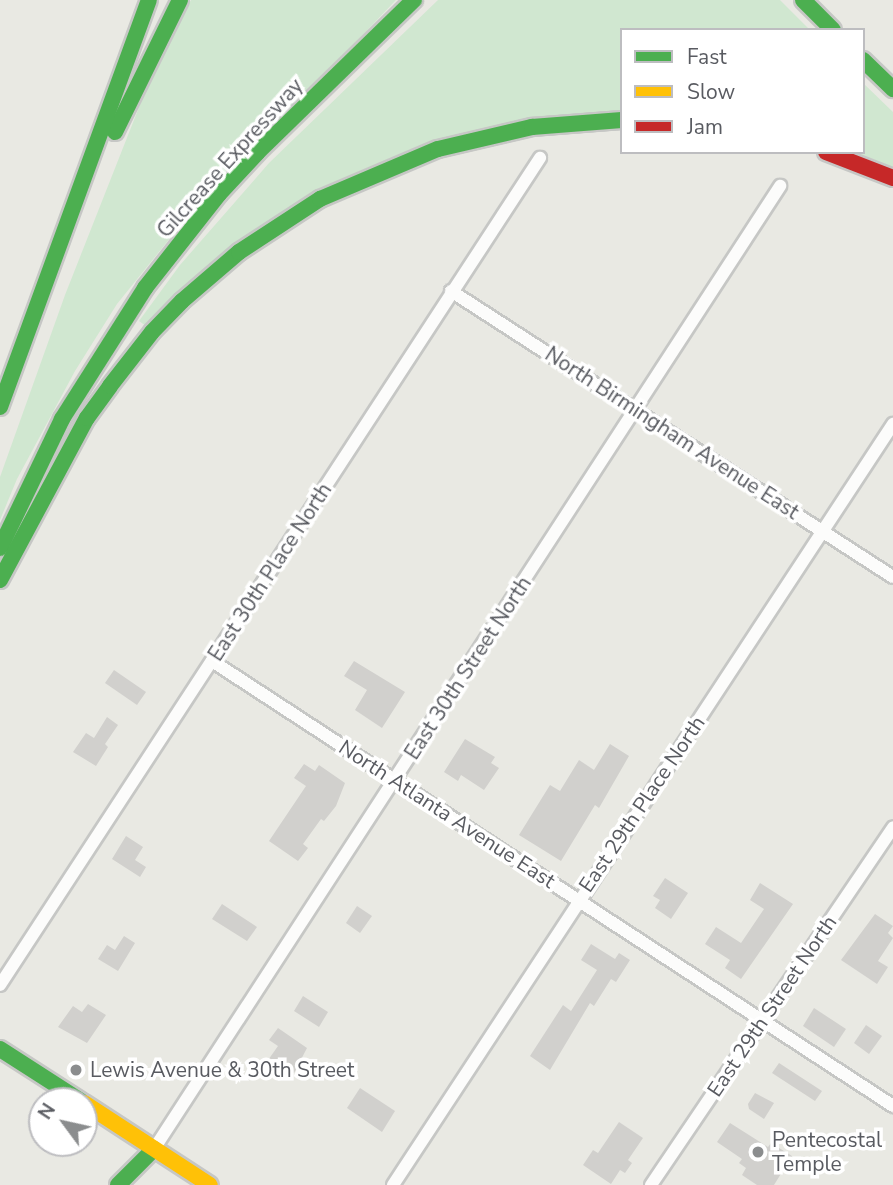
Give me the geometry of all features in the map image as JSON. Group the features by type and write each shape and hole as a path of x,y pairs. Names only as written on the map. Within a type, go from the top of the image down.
{"main road":[{"path":"87,169 143,0"},
{"path":"0,407 149,0"},
{"path":"55,254 180,0"},
{"name":"Gilcrease Expressway","path":"0,548 40,461 79,388 159,270 219,194 258,152 414,0"},
{"path":"803,0 833,28"},
{"path":"813,0 834,28"},
{"path":"865,62 893,89"},
{"path":"0,580 87,418 110,386 152,332 182,301 239,252 320,199 354,182 438,149 532,127 620,120"},
{"path":"831,154 893,178"},
{"path":"0,1049 59,1087"},
{"path":"98,1112 210,1185"},
{"path":"118,1185 154,1149"},
{"path":"133,1185 143,1173 154,1149"}],"street":[{"name":"East 30th Place North","path":"0,985 540,158"},
{"name":"East 30th Street North","path":"154,1149 636,412 780,186"},
{"name":"North Birmingham Avenue East","path":"451,291 893,577"},
{"name":"East 29th Place North","path":"393,1185 893,424"},
{"name":"North Atlanta Avenue East","path":"212,661 893,1105"},
{"name":"East 29th Street North","path":"651,1185 893,827"}],"green space":[{"path":"191,0 396,0 179,227 117,304 75,371 17,479 0,520 0,477 65,295 160,54"},
{"path":"438,0 780,0 808,28 620,28 620,113 390,158 146,326 139,321 180,265 269,163"},
{"path":"865,85 893,112 893,170 855,154 865,154"}],"building":[{"path":"354,661 405,692 382,728 355,710 367,690 344,676"},
{"path":"114,670 146,692 137,705 105,683"},
{"path":"107,717 118,725 105,744 108,747 96,766 73,752 86,733 94,738"},
{"path":"465,739 495,757 491,763 499,768 484,790 461,775 458,781 444,772"},
{"path":"610,744 629,756 599,808 595,805 561,861 519,835 550,785 560,791 579,760 594,770"},
{"path":"304,764 315,771 319,765 345,783 336,806 324,821 321,819 303,844 308,848 298,861 269,841 306,786 294,778"},
{"path":"126,836 143,847 135,860 146,867 140,877 112,859"},
{"path":"665,878 688,893 671,919 655,908 660,900 653,896"},
{"path":"760,883 793,904 741,979 725,968 730,960 705,944 716,927 741,943 764,909 750,900"},
{"path":"222,904 257,927 247,941 212,919"},
{"path":"357,906 372,916 360,933 346,923"},
{"path":"875,914 893,926 888,933 893,938 878,961 888,967 877,984 841,960"},
{"path":"124,936 135,943 118,971 98,959 107,945 115,950"},
{"path":"591,944 615,959 619,953 630,960 616,982 611,979 594,1006 590,1003 550,1070 530,1056 563,1005 571,1011 597,970 581,960"},
{"path":"303,996 328,1012 319,1027 294,1011"},
{"path":"88,1004 106,1015 87,1043 58,1027 73,1006 82,1012"},
{"path":"814,1008 846,1029 834,1047 803,1026"},
{"path":"866,1025 882,1036 869,1054 854,1043"},
{"path":"278,1028 307,1048 294,1073 290,1070 286,1076 266,1063 278,1046 269,1040"},
{"path":"779,1063 822,1091 815,1101 772,1073"},
{"path":"360,1088 395,1111 382,1132 347,1108"},
{"path":"755,1093 774,1103 764,1119 749,1109 748,1104"},
{"path":"619,1122 643,1138 628,1160 632,1163 625,1173 620,1170 611,1184 583,1165 593,1150 598,1153"},
{"name":"Pentecostal Temple","path":"730,1123 768,1147 771,1143 792,1156 774,1185 757,1185 742,1175 746,1168 739,1163 742,1159 717,1142"}],"traffic: fast":[{"path":"0,407 149,0"},
{"path":"115,132 180,0"},
{"path":"0,548 62,419 145,288 219,194 258,152 414,0"},
{"path":"803,0 831,28"},
{"path":"865,62 893,89"},
{"path":"0,580 87,418 110,386 152,332 182,301 239,252 320,199 438,149 532,127 620,120"},
{"path":"0,1049 59,1087"},
{"path":"118,1185 154,1149"}],"traffic: slow":[{"path":"98,1112 210,1185"}],"traffic: jam":[{"path":"831,154 893,178"}],"place":[{"name":"Lewis Avenue & 30th Street","path":"76,1070"},
{"name":"Pentecostal Temple","path":"758,1152"}]}
